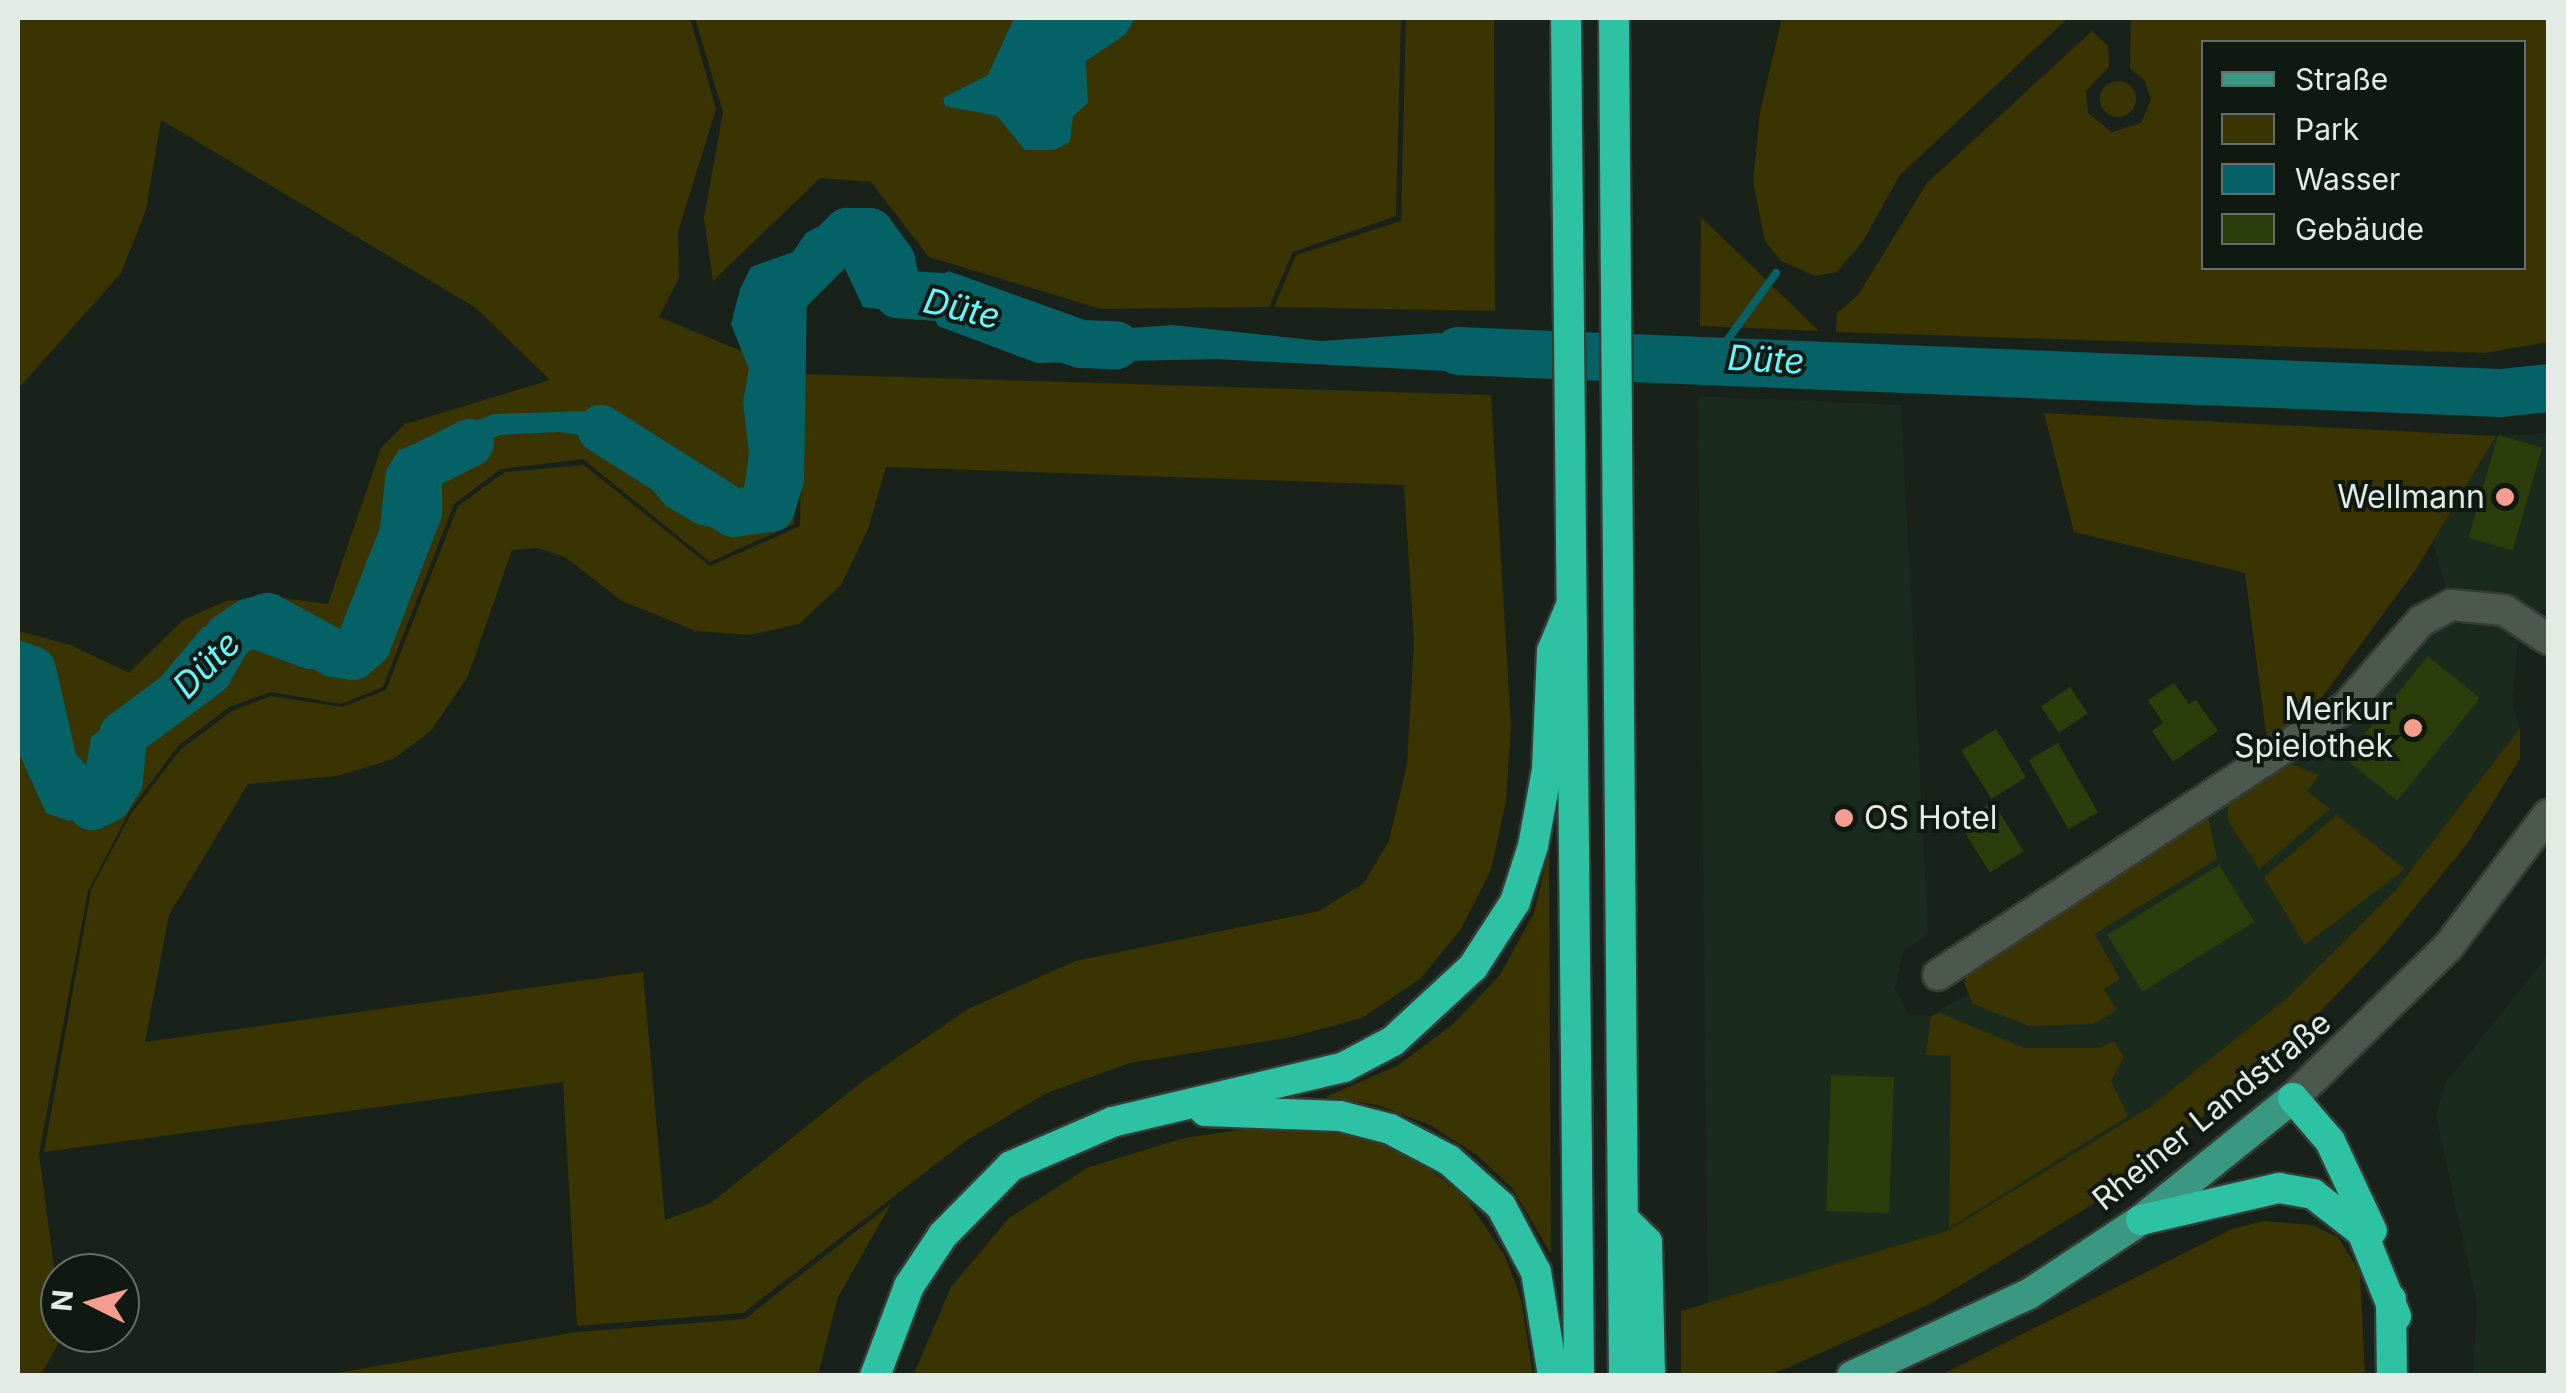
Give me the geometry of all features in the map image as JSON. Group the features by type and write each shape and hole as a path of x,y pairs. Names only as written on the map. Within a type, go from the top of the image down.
{"highway":[{"path":"1566,18 1573,394 1580,1376"},
{"path":"1614,18 1620,399 1624,1376"},
{"path":"875,1376 908,1286 943,1236 1011,1166 1064,1139 1344,1067 1393,1041 1473,967 1515,902 1533,846 1547,770 1552,651 1575,596"},
{"path":"2292,1098 2330,1141 2370,1226 2396,1316 2392,1376"},
{"path":"1167,1111 1340,1116 1390,1129 1449,1160 1501,1206 1536,1272 1553,1376"},
{"path":"2141,1220 2280,1188 2312,1194 2362,1232 2396,1316"},
{"path":"1625,1220 1646,1242 1650,1376"}],"main road":[{"name":"Rheiner Landstraße","path":"1852,1376 2030,1294 2141,1220 2292,1098"}],"street":[{"path":"1938,975 2345,708 2421,621 2452,605 2504,610 2548,639"},
{"name":"Rheiner Landstraße","path":"2292,1098 2448,948 2548,818"}],"shaded area":[{"path":"1698,396 1901,405 1928,934 1903,952 1895,989 1908,1014 1930,1016 1966,995 1972,967 2352,720 2429,635 2455,622 2433,542 2496,436 2548,433 2548,608 2535,614 2518,643 2512,702 2520,728 2395,891 2287,998 2150,1107 1949,1230 1708,1304"},
{"path":"2548,955 2548,1375 2473,1375 2477,1305 2436,1115 2445,1084"}],"green space":[{"path":"18,18 690,18 716,109 678,232 679,278 659,317 797,374 794,524 710,562 583,459 501,469 454,504 383,687 341,704 271,692 229,707 178,746 129,812 88,891 39,1154 52,1253 40,1253 40,1353 53,1353 40,1376 18,1375 18,631 71,645 129,673 183,620 226,601 275,597 328,604 381,448 405,424 550,380 476,308 161,120 146,210 121,273 18,389"},
{"path":"695,18 1401,18 1396,216 1293,252 1269,307 1101,309 929,257 871,182 820,178 713,281 704,218 723,112"},
{"path":"1406,18 1494,18 1495,311 1274,307 1296,255 1401,221"},
{"path":"1782,18 2068,18 1900,175 1863,241 1837,272 1815,276 1781,261 1765,241 1753,182 1760,112"},
{"path":"2131,18 2548,18 2548,342 2485,353 1836,332 1837,313 1858,295 1927,183 2092,31 2108,46 2109,67 2086,91 2088,113 2112,132 2141,123 2151,100 2145,81 2130,68"},
{"path":"2118,81 2131,86 2136,99 2131,112 2118,117 2105,112 2100,99 2105,86"},
{"path":"1701,217 1819,331 1700,326"},
{"path":"803,374 1491,395 1511,726 1506,801 1491,870 1461,929 1420,979 1362,1018 1292,1037 1130,1063 1047,1093 967,1140 743,1313 577,1326 563,1082 44,1152 91,890 131,814 180,750 232,711 271,696 342,707 386,690 458,506 505,472 584,465 710,566 800,526","holes":["886,467 1404,485 1414,642 1407,764 1389,841 1364,883 1319,911 1075,961 968,1009 863,1081 711,1203 665,1220 643,972 145,1042 169,915 248,784 337,776 393,759 431,731 468,676 512,550 537,548 565,557 622,601 696,631 750,635 799,624 841,585 868,529"]},
{"path":"2044,413 2496,436 2417,568 2314,708 2267,741 2245,573 2074,532"},
{"path":"2520,728 2520,759 2467,844 2383,946 2299,1034 2124,1185 1930,1304 1787,1368 1768,1375 1681,1375 1681,1311 1949,1230 2150,1107 2287,998 2395,891"},
{"path":"2289,763 2319,775 2307,791 2330,809 2259,869 2228,820 2228,803"},
{"path":"2337,815 2405,869 2305,945 2264,877"},
{"path":"2208,817 2217,859 2095,934 2120,979 2104,989 2117,1010 2094,1024 2029,1026 1973,1004 1964,982 1972,967"},
{"path":"1549,850 1551,1254 1513,1189 1477,1155 1430,1125 1377,1105 1325,1097 1397,1066 1452,1025 1500,975 1534,913"},
{"path":"1940,1013 2025,1048 2100,1048 2114,1041 2124,1057 2111,1081 2128,1116 1949,1228 1951,1056 1926,1055 1931,1016"},
{"path":"1270,1118 1363,1134 1421,1162 1466,1198 1505,1256 1521,1299 1533,1375 913,1376 951,1287 1009,1218 1089,1167 1184,1138 1261,1127"},
{"path":"891,1204 838,1297 818,1375 325,1375 576,1332 745,1319"},
{"path":"2264,1221 2312,1225 2338,1237 2360,1272 2365,1375 1941,1375 2232,1229"}],"water":[{"path":"1014,18 1135,18 1126,34 1086,61 1088,103 1073,116 1070,142 1054,150 1025,150 997,116 945,106 943,98 988,75"},
{"path":"833,219 859,228 869,240 880,277 913,288 949,271 969,280 987,313 1049,334 1172,325 1321,341 1438,333 1520,343 1522,375 1215,359 1037,363 938,326 933,316 863,307 838,254 825,252 794,288 773,337 775,413 760,518 733,532 697,524 666,506 611,440 560,432 500,435 410,477 401,533 382,563 350,657 332,669 307,669 233,642 165,706 114,740 105,787 86,816 69,821 46,813 18,751 18,661 32,684 49,768 70,786 84,781 91,737 143,698 203,627 255,620 296,643 327,647 337,637 380,528 386,470 399,450 494,414 590,411 627,425 690,494 733,508 744,489 749,453 743,403 749,369 731,324 740,289 751,267 793,252 806,233"}],"building":[{"path":"2498,435 2542,448 2513,551 2469,538"},
{"name":"Merkur Spielothek","path":"2428,656 2480,698 2397,801 2345,759"},
{"path":"2174,683 2189,704 2196,700 2218,731 2173,762 2152,731 2163,723 2148,700"},
{"path":"2070,687 2088,714 2059,733 2041,707"},
{"path":"1996,729 2026,777 1991,799 1961,751"},
{"path":"2058,743 2098,812 2069,829 2029,760"},
{"path":"1993,802 2024,851 1990,872 1959,823"},
{"path":"2219,865 2255,922 2143,992 2107,935"},
{"path":"1831,1075 1894,1077 1889,1213 1826,1211"}],"waterway":[{"name":"Düte","path":"601,429 734,513 771,508 780,478 783,296 847,232 870,232 891,261 898,294 953,298 1081,344 1116,345"},
{"path":"1715,357 1776,273"},
{"name":"Düte","path":"1458,351 2501,393 2548,388"},
{"name":"Düte","path":"18,665 32,670 54,766 92,806 107,799 119,780 123,735 208,672 228,637 248,623 268,617 334,653 353,656 367,644 418,512 418,469 470,443"}],"place":[{"name":"Wellmann","path":"2505,497"},
{"name":"Merkur Spielothek","path":"2413,728"},
{"name":"OS Hotel","path":"1844,818"}]}
